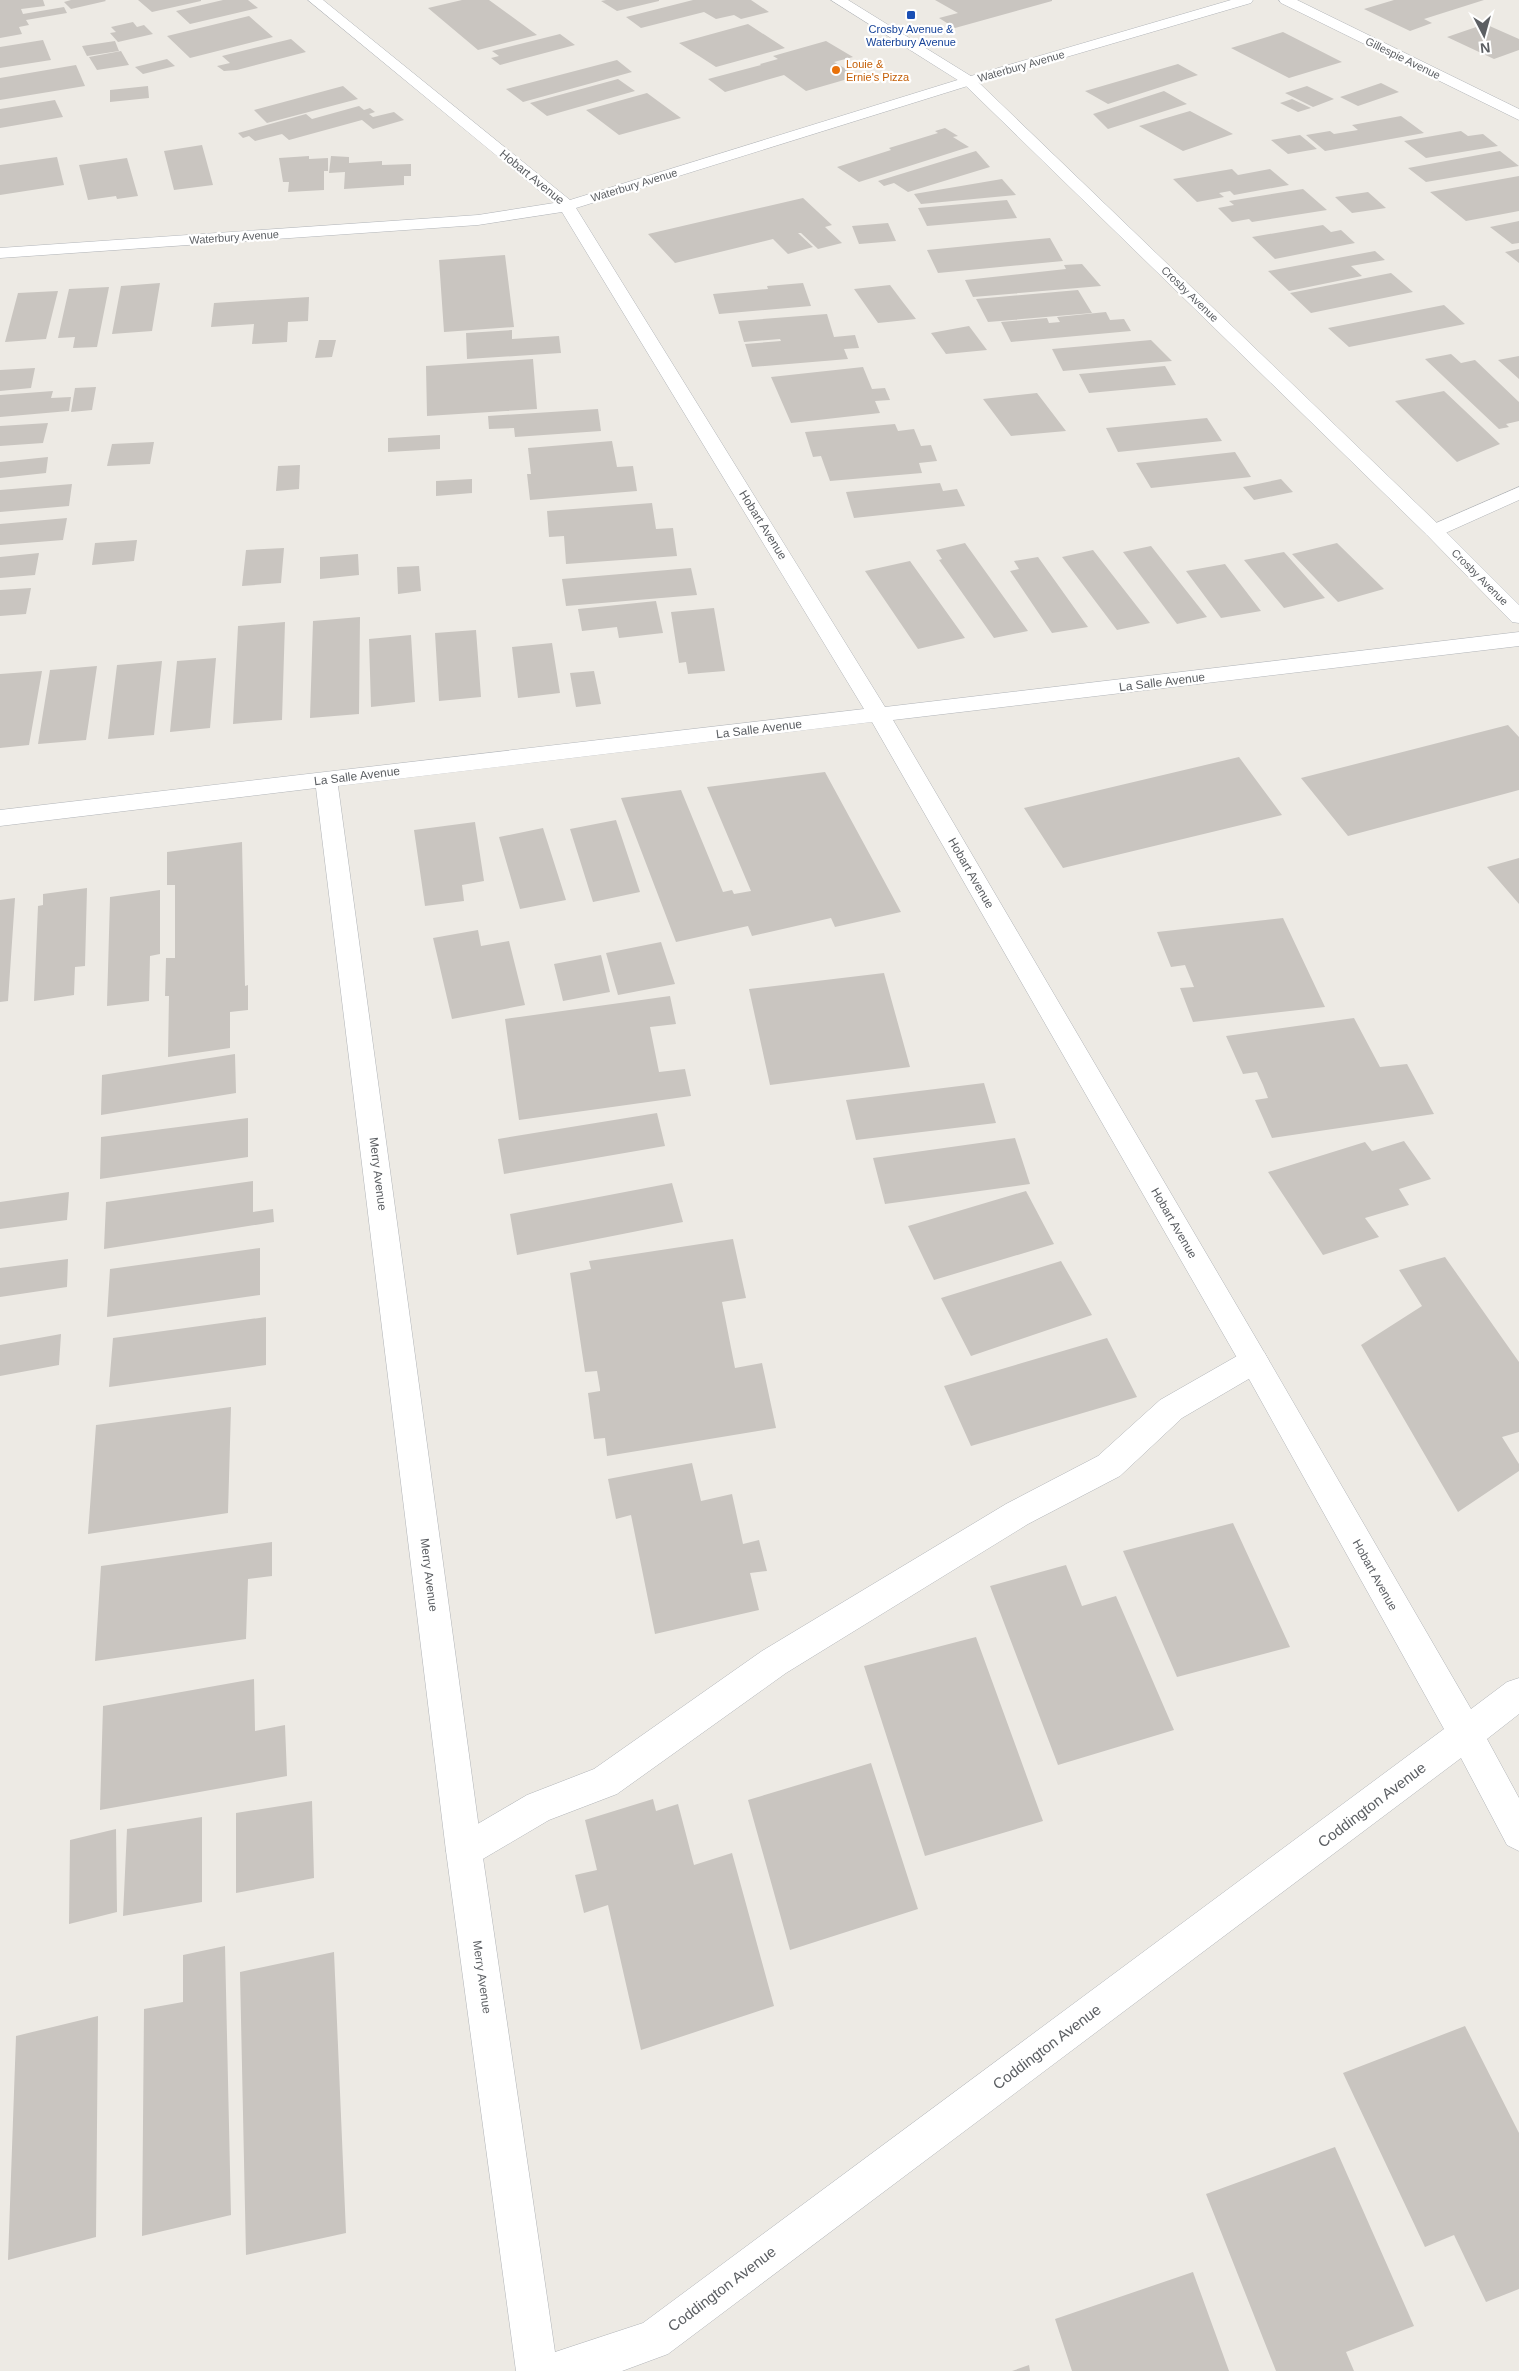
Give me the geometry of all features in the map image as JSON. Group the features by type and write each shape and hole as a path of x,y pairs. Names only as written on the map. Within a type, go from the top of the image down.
{"street":[{"name":"Hobart Avenue","path":"315,0 568,206 879,715 1254,1361 1466,1734 1519,1833"},
{"name":"Crosby Avenue","path":"838,0 969,81 1434,531 1519,617"},
{"name":"Waterbury Avenue","path":"0,253 478,220 568,206 969,81 1246,0"},
{"name":"Gillespie Avenue","path":"1286,0 1519,115"},
{"path":"1434,531 1519,493"},
{"name":"La Salle Avenue","path":"0,818 1519,640"},
{"name":"Merry Avenue","path":"326,779 464,1851 537,2371"},
{"path":"464,1851 539,1807 605,1782 774,1662 1016,1514 1109,1466 1171,1410 1254,1361"},
{"name":"Coddington Avenue","path":"560,2371 654,2340 1519,1694"}],"building":[{"path":"0,0 43,0 45,6 21,9 23,14 64,7 67,13 26,20 29,25 19,27 22,34 0,38"},
{"path":"71,0 106,1 71,9 64,2"},
{"path":"138,0 201,0 201,1 152,12"},
{"path":"223,0 248,0 258,8 190,24 176,11"},
{"path":"462,0 489,0 537,35 478,50 428,8"},
{"path":"693,0 751,0 769,12 741,19 734,15 716,19 704,12 641,28 626,17"},
{"path":"935,0 1052,1 955,28 939,18 958,13"},
{"path":"1394,0 1484,0 1424,19 1432,23 1410,31 1364,9"},
{"path":"601,1 659,1 617,11"},
{"path":"249,16 273,37 190,58 167,36"},
{"path":"133,22 137,27 144,25 153,34 118,42 110,33 116,32 111,27"},
{"path":"748,24 785,48 716,67 679,43"},
{"path":"1485,24 1519,39 1519,50 1494,59 1447,37"},
{"path":"1283,32 1342,62 1289,78 1231,48"},
{"path":"560,34 575,45 500,65 491,58 499,56 492,51"},
{"path":"291,39 306,52 237,70 224,71 217,66 230,63 222,56"},
{"path":"43,40 51,60 0,68 0,47"},
{"path":"115,41 119,51 87,56 82,46"},
{"path":"826,41 853,57 834,62 858,76 806,91 784,75 725,92 708,79 761,65 778,59 773,56"},
{"path":"121,51 129,65 97,70 89,57"},
{"path":"167,59 175,66 143,74 135,67"},
{"path":"617,60 632,72 523,102 506,89"},
{"path":"1178,64 1198,75 1108,104 1085,91"},
{"path":"76,65 85,86 0,100 0,78"},
{"path":"618,79 635,91 547,116 530,103"},
{"path":"1381,83 1399,92 1358,106 1340,97"},
{"path":"148,86 149,98 110,102 110,90"},
{"path":"343,86 358,99 267,123 254,110"},
{"path":"1307,86 1334,99 1313,107 1285,93"},
{"path":"1164,91 1187,104 1108,129 1093,114"},
{"path":"647,93 681,118 619,135 586,110"},
{"path":"1292,99 1311,108 1298,112 1280,103"},
{"path":"55,100 63,117 0,128 0,109"},
{"path":"359,106 364,110 370,108 375,112 369,114 373,117 394,112 404,120 373,129 362,120 289,140 282,134 255,141 249,136 243,138 238,133 306,114 312,119"},
{"path":"1190,111 1233,134 1183,151 1139,126"},
{"path":"1401,116 1424,133 1325,151 1306,135 1330,131 1334,134 1358,130 1352,125"},
{"path":"945,128 958,136 953,137 969,147 859,182 837,167 891,150 889,148 938,133 935,131"},
{"path":"1461,131 1468,136 1483,134 1498,146 1426,158 1404,141"},
{"path":"1300,135 1317,149 1288,154 1271,140"},
{"path":"202,145 213,185 174,190 164,151"},
{"path":"976,151 990,167 908,192 894,183 884,186 878,181"},
{"path":"1500,151 1519,166 1426,182 1408,168"},
{"path":"309,156 309,159 328,158 328,171 324,171 324,190 288,192 289,182 283,182 279,158"},
{"path":"331,156 349,157 349,163 382,161 382,165 411,164 411,176 404,176 404,185 344,189 345,172 329,173"},
{"path":"57,157 64,185 0,195 0,165"},
{"path":"127,158 138,196 117,199 116,196 88,200 79,165"},
{"path":"1232,169 1238,175 1270,169 1289,185 1234,195 1230,191 1219,193 1224,197 1197,202 1173,179"},
{"path":"1519,176 1519,211 1466,221 1430,192"},
{"path":"1002,179 1016,195 921,204 914,194"},
{"path":"1303,189 1327,210 1252,222 1249,219 1232,222 1218,208 1234,205 1229,201"},
{"path":"1368,192 1386,208 1352,213 1335,197"},
{"path":"803,198 832,225 825,227 842,243 818,249 801,233 798,233 813,247 788,254 773,239 675,263 648,234"},
{"path":"1007,200 1017,218 927,226 918,208"},
{"path":"1519,221 1519,243 1512,244 1490,227"},
{"path":"888,223 896,241 859,244 852,226"},
{"path":"1323,225 1331,232 1341,230 1355,243 1275,259 1252,237"},
{"path":"1050,238 1063,261 938,273 927,250"},
{"path":"1519,249 1519,263 1505,252"},
{"path":"1375,251 1385,260 1351,266 1362,276 1289,291 1268,271"},
{"path":"505,255 514,327 444,332 439,260"},
{"path":"1082,264 1101,286 973,297 965,280 1066,269 1064,265"},
{"path":"1391,273 1413,292 1311,313 1290,293"},
{"path":"160,283 152,331 112,334 121,286"},
{"path":"803,283 811,306 719,314 713,294 768,289 767,286"},
{"path":"890,285 916,319 878,323 854,289"},
{"path":"109,287 97,347 73,348 75,337 58,338 69,289"},
{"path":"1078,290 1092,313 988,322 976,299"},
{"path":"58,291 46,339 5,342 18,293"},
{"path":"309,297 308,321 288,322 287,342 252,344 254,324 211,327 214,303"},
{"path":"1444,305 1465,324 1349,347 1328,328"},
{"path":"1106,312 1110,320 1124,319 1131,331 1011,342 1001,322 1047,318 1049,323 1060,322 1057,317"},
{"path":"827,314 834,337 855,335 859,348 844,349 848,359 752,367 745,344 781,341 780,339 744,342 738,321"},
{"path":"969,326 987,350 946,354 931,333"},
{"path":"512,330 512,339 559,336 561,353 467,359 466,333"},
{"path":"319,340 336,340 332,357 315,358"},
{"path":"1151,340 1172,361 1063,371 1052,349"},
{"path":"1451,354 1461,363 1475,360 1519,402 1519,421 1506,424 1509,427 1499,429 1425,359"},
{"path":"1519,356 1519,379 1498,360"},
{"path":"533,359 537,409 427,416 426,366"},
{"path":"1165,366 1176,385 1089,393 1079,374"},
{"path":"863,367 872,389 885,388 890,400 875,401 880,413 791,423 771,377"},
{"path":"35,368 31,388 0,391 0,370"},
{"path":"96,387 92,410 71,412 75,388"},
{"path":"53,391 51,398 71,397 69,411 0,417 0,395"},
{"path":"1444,391 1500,444 1457,462 1395,401"},
{"path":"1037,393 1066,431 1011,436 983,399"},
{"path":"598,409 601,431 515,437 514,428 489,429 488,416"},
{"path":"1207,418 1222,441 1118,452 1106,428"},
{"path":"48,423 43,443 0,446 0,426"},
{"path":"895,424 898,431 914,429 921,446 931,445 937,461 919,463 922,473 830,481 821,456 813,457 805,432"},
{"path":"440,435 440,449 388,452 388,438"},
{"path":"612,441 617,467 633,466 637,491 530,500 527,474 531,474 528,448"},
{"path":"154,442 150,464 107,466 112,444"},
{"path":"1235,452 1251,477 1151,488 1136,463"},
{"path":"48,457 46,473 0,478 0,462"},
{"path":"300,465 299,489 276,491 278,466"},
{"path":"472,479 472,493 436,496 436,481"},
{"path":"1281,479 1293,492 1254,500 1243,487"},
{"path":"940,483 943,491 957,489 965,506 854,518 846,492"},
{"path":"72,484 69,506 0,512 0,490"},
{"path":"652,503 656,529 673,528 677,556 566,564 564,536 549,537 547,511"},
{"path":"67,518 63,540 0,545 0,524"},
{"path":"137,540 134,561 92,565 95,543"},
{"path":"965,543 1028,631 994,638 939,560 942,559 936,550"},
{"path":"1337,543 1384,589 1338,602 1292,554"},
{"path":"1151,546 1207,617 1177,624 1123,552"},
{"path":"284,548 281,583 242,586 246,550"},
{"path":"1093,550 1150,623 1117,630 1062,557"},
{"path":"1284,552 1325,598 1284,608 1244,560"},
{"path":"39,553 35,575 0,578 0,557"},
{"path":"358,554 359,575 320,579 320,557"},
{"path":"1038,557 1088,627 1052,633 1010,571 1019,569 1014,561"},
{"path":"910,561 965,638 918,649 865,571"},
{"path":"1225,564 1261,611 1221,618 1186,571"},
{"path":"419,566 421,591 398,594 397,567"},
{"path":"691,568 697,595 566,606 562,579"},
{"path":"31,588 26,614 0,616 0,590"},
{"path":"656,601 663,633 619,638 617,627 582,631 578,609"},
{"path":"714,608 725,671 688,674 686,662 679,663 671,612"},
{"path":"360,617 359,714 310,718 313,621"},
{"path":"285,622 282,720 233,724 238,626"},
{"path":"476,630 481,697 439,701 435,633"},
{"path":"411,635 415,702 371,707 369,639"},
{"path":"552,643 560,693 518,698 512,647"},
{"path":"216,658 210,728 170,732 177,661"},
{"path":"162,661 154,735 108,739 117,665"},
{"path":"97,666 86,740 38,744 50,670"},
{"path":"42,671 29,745 0,748 0,674"},
{"path":"594,671 601,704 576,707 570,673"},
{"path":"1508,725 1519,737 1519,790 1348,836 1301,778"},
{"path":"1239,757 1282,815 1063,868 1024,808"},
{"path":"825,772 901,912 835,927 831,918 752,936 748,926 676,942 621,798 681,790 723,892 732,890 734,894 751,891 707,787"},
{"path":"616,820 640,892 593,902 570,829"},
{"path":"475,822 484,881 462,885 464,901 425,906 414,830"},
{"path":"543,828 566,900 520,909 499,837"},
{"path":"242,842 245,986 248,985 248,1010 230,1012 230,1048 168,1057 169,996 165,996 166,958 175,958 175,885 167,885 167,852"},
{"path":"1519,858 1519,904 1487,867"},
{"path":"87,888 85,966 75,967 74,995 34,1001 38,906 43,905 43,894"},
{"path":"160,890 160,954 150,956 149,1001 107,1006 110,897"},
{"path":"15,898 8,1001 0,1002 0,900"},
{"path":"1283,918 1325,1007 1193,1022 1180,988 1194,987 1185,965 1171,967 1157,932"},
{"path":"478,930 481,946 509,941 525,1005 452,1019 433,938"},
{"path":"661,942 675,984 618,995 606,953"},
{"path":"601,955 610,992 563,1001 554,964"},
{"path":"884,973 910,1067 770,1085 749,989"},
{"path":"670,996 676,1024 650,1027 659,1072 685,1069 691,1096 519,1120 505,1019"},
{"path":"1354,1018 1380,1067 1407,1064 1434,1114 1272,1138 1255,1100 1268,1098 1263,1085 1257,1072 1243,1074 1226,1036"},
{"path":"235,1054 236,1093 101,1115 102,1075"},
{"path":"984,1083 996,1123 856,1140 846,1100"},
{"path":"657,1113 665,1146 504,1174 498,1139"},
{"path":"248,1118 248,1157 100,1179 101,1137"},
{"path":"1015,1138 1030,1184 885,1204 873,1158"},
{"path":"1404,1141 1431,1179 1399,1189 1409,1205 1365,1218 1379,1237 1323,1255 1268,1172 1365,1142 1372,1151"},
{"path":"253,1181 253,1212 273,1209 274,1222 104,1249 106,1202"},
{"path":"672,1183 683,1222 517,1255 510,1214"},
{"path":"1026,1191 1054,1244 934,1280 908,1226"},
{"path":"69,1192 67,1220 0,1229 0,1202"},
{"path":"733,1239 746,1298 722,1302 735,1368 762,1363 776,1428 607,1456 605,1438 594,1439 588,1393 600,1391 600,1389 597,1371 585,1372 570,1273 591,1269 589,1261"},
{"path":"260,1248 260,1295 107,1317 110,1269"},
{"path":"1445,1257 1519,1362 1519,1432 1502,1437 1519,1464 1519,1471 1458,1512 1361,1345 1422,1306 1399,1270"},
{"path":"68,1259 67,1287 0,1297 0,1268"},
{"path":"1061,1261 1092,1315 971,1356 941,1298"},
{"path":"266,1317 266,1365 109,1387 113,1338"},
{"path":"61,1334 59,1365 0,1376 0,1345"},
{"path":"1107,1338 1137,1397 971,1446 944,1386"},
{"path":"231,1407 228,1513 88,1534 96,1425"},
{"path":"692,1463 701,1501 732,1494 743,1544 759,1540 767,1571 750,1573 759,1610 655,1634 631,1515 616,1519 608,1479"},
{"path":"1233,1523 1290,1647 1177,1677 1123,1551"},
{"path":"272,1542 272,1576 248,1579 246,1639 95,1661 101,1566"},
{"path":"1066,1565 1082,1606 1116,1596 1174,1730 1058,1765 990,1586"},
{"path":"976,1637 1043,1821 925,1856 864,1666"},
{"path":"254,1679 255,1731 285,1725 287,1776 100,1810 103,1706"},
{"path":"871,1763 918,1909 790,1950 748,1800"},
{"path":"653,1799 656,1811 678,1804 694,1865 732,1853 774,2006 641,2050 608,1905 584,1913 575,1875 597,1870 585,1820"},
{"path":"312,1801 314,1878 236,1893 236,1813"},
{"path":"202,1817 202,1902 123,1916 127,1829"},
{"path":"116,1829 117,1912 69,1924 70,1840"},
{"path":"225,1946 231,2215 142,2236 144,2009 183,2002 183,1955"},
{"path":"334,1952 346,2233 246,2255 240,1972"},
{"path":"98,2016 96,2237 8,2260 16,2036"},
{"path":"1465,2026 1519,2133 1519,2289 1486,2302 1454,2235 1425,2247 1343,2073"},
{"path":"1335,2147 1414,2326 1346,2352 1354,2371 1276,2371 1206,2194"},
{"path":"1193,2272 1229,2371 1072,2371 1055,2319"},
{"path":"1029,2365 1030,2371 1012,2371"}],"place":[{"name":"Crosby Avenue & Waterbury Avenue","path":"911,15"},
{"name":"Louie & Ernie's Pizza","path":"836,70"}]}
